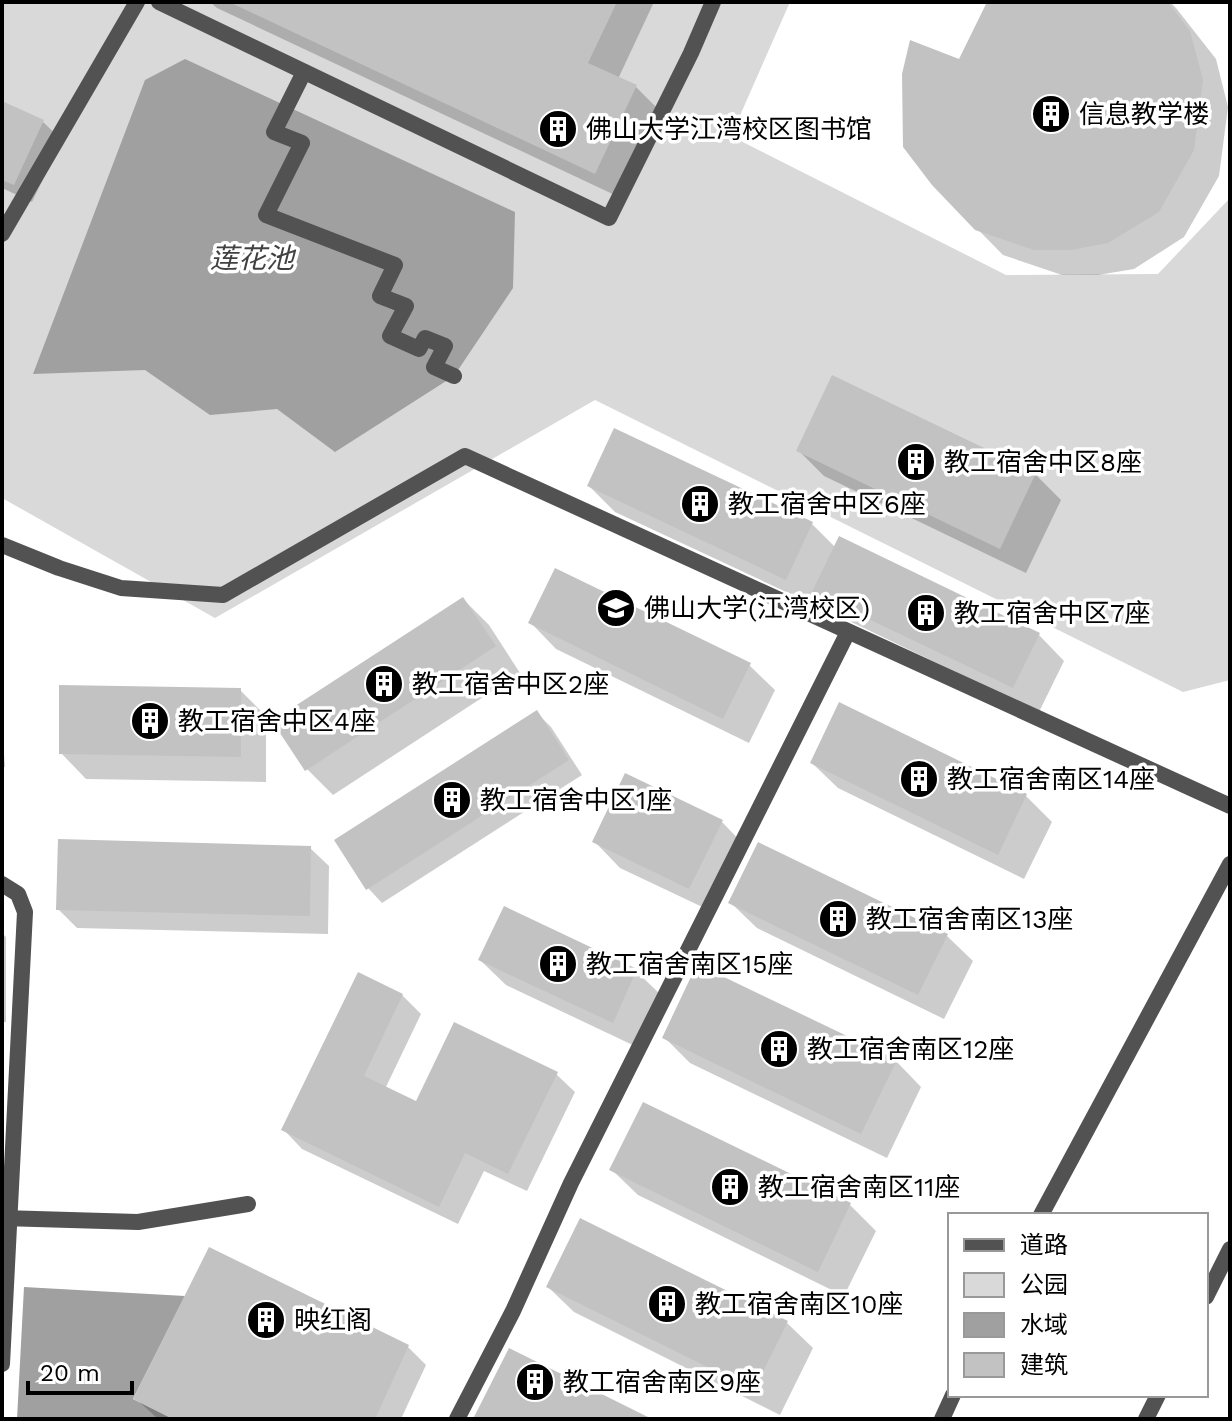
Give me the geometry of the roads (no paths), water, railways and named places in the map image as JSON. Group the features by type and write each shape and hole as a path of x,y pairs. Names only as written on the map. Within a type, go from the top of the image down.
{"street":[{"path":"2,234 137,2"},
{"path":"159,2 609,218 713,2"},
{"path":"304,72 274,132 302,143 266,215 395,265 380,296 406,306 390,336 419,349 425,338 445,346 434,367 454,376"},
{"path":"2,545 121,588 223,595 465,456 1230,806"},
{"path":"457,1419 513,1311 571,1183 848,632"},
{"path":"1042,1213 1230,864"},
{"path":"2,884 18,894 25,912 5,1219 2,1364"},
{"path":"5,1219 138,1222 248,1204"},
{"path":"1208,1293 1230,1249"},
{"path":"942,1419 952,1397"},
{"path":"1146,1419 1157,1397"}],"water":[{"name":"莲花池","path":"185,59 515,212 513,288 454,376 335,452 277,409 210,415 145,370 33,374 145,80"},
{"path":"24,1287 185,1296 133,1399 173,1419 17,1419"}],"place":[{"name":"信息教学楼","path":"1051,114"},
{"name":"佛山大学江湾校区图书馆","path":"558,129"},
{"name":"教工宿舍中区8座","path":"916,462"},
{"name":"教工宿舍中区6座","path":"700,504"},
{"name":"佛山大学(江湾校区)","path":"616,608"},
{"name":"教工宿舍中区7座","path":"926,613"},
{"name":"教工宿舍中区2座","path":"384,684"},
{"name":"教工宿舍中区4座","path":"150,721"},
{"name":"教工宿舍南区14座","path":"919,779"},
{"name":"教工宿舍中区1座","path":"452,800"},
{"name":"教工宿舍南区13座","path":"838,919"},
{"name":"教工宿舍南区15座","path":"558,964"},
{"name":"教工宿舍南区12座","path":"779,1049"},
{"name":"教工宿舍南区11座","path":"730,1187"},
{"name":"教工宿舍南区10座","path":"667,1304"},
{"name":"映红阁","path":"266,1320"},
{"name":"教工宿舍南区9座","path":"535,1382"}]}
